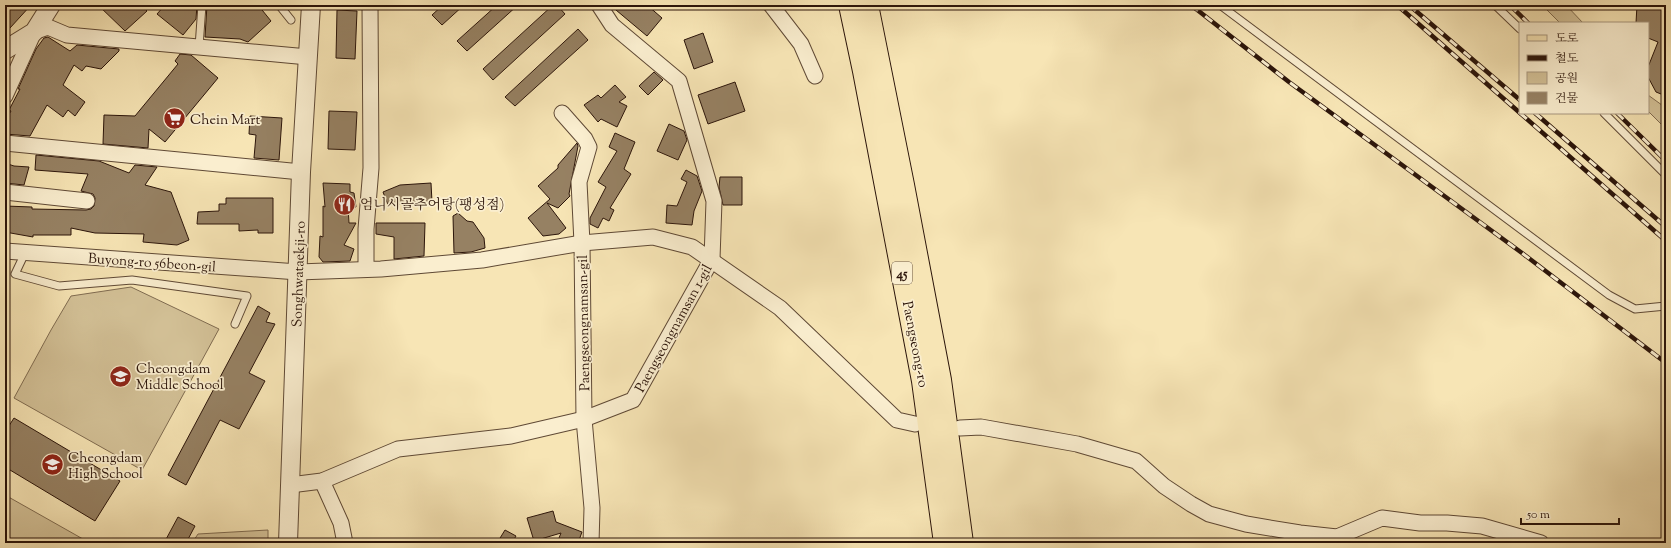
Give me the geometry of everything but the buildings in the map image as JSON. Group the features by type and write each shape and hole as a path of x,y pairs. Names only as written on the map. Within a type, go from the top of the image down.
{"main road":[{"name":"Paengseong-ro","path":"850,5 923,381 945,543"},
{"name":"Paengseong-ro","path":"867,5 904,185 940,380 962,543"}],"street":[{"path":"6,89 34,32 51,5"},
{"name":"Songhwataekji-ro","path":"288,543 301,172 311,5"},
{"path":"366,270 366,229 371,168 370,5"},
{"path":"599,5 612,25 679,81 714,201 712,259"},
{"path":"771,5 801,44 815,76"},
{"path":"7,46 34,32 48,27 67,35 308,57"},
{"name":"Paengseongnamsan-gil","path":"562,113 589,147 579,182 582,243 584,419 592,508 591,543"},
{"path":"5,143 301,172"},
{"path":"5,192 87,201"},
{"name":"Buyong-ro 56beon-gil","path":"5,251 298,272 366,270 482,260 582,243 653,237 692,247 712,259"},
{"name":"Paengseongnamsan 1-gil","path":"290,485 322,481 398,449 511,436 584,419 633,400 712,259 780,308 897,420 915,424"},
{"path":"960,428 981,427 1076,444 1136,461 1164,486 1191,504 1209,514 1246,524 1300,533 1337,537 1382,518 1420,523 1447,523 1482,526 1540,543"},
{"path":"322,481 341,523 344,543"}],"lane":[{"path":"199,47 202,5"},
{"path":"279,5 291,20"},
{"path":"1220,5 1608,295 1635,309 1666,306"},
{"path":"1495,5 1519,28"},
{"path":"1605,114 1666,175"},
{"path":"25,253 15,274 59,286 132,280 247,296 235,324"}],"green space":[{"path":"1542,5 1566,5 1582,22 1559,22"},
{"path":"1649,96 1666,108 1666,129 1649,112"},
{"path":"131,287 219,329 142,470 14,398 71,296"},
{"path":"5,495 90,543 5,543"},
{"path":"268,530 268,543 192,543 198,534"}],"railway":[{"path":"1191,5 1289,82 1522,253 1666,363"},
{"path":"1397,5 1519,112"},
{"path":"1409,5 1519,99"},
{"path":"1510,5 1527,22"},
{"path":"1521,114 1666,241"},
{"path":"1536,114 1666,227"},
{"path":"1618,114 1666,161"}],"place":[{"name":"Chein Mart","path":"174,119"},
{"name":"엄니시골추어탕(팽성점)","path":"345,204"},
{"name":"Cheongdam Middle School","path":"121,376"},
{"name":"Cheongdam High School","path":"53,465"}]}
